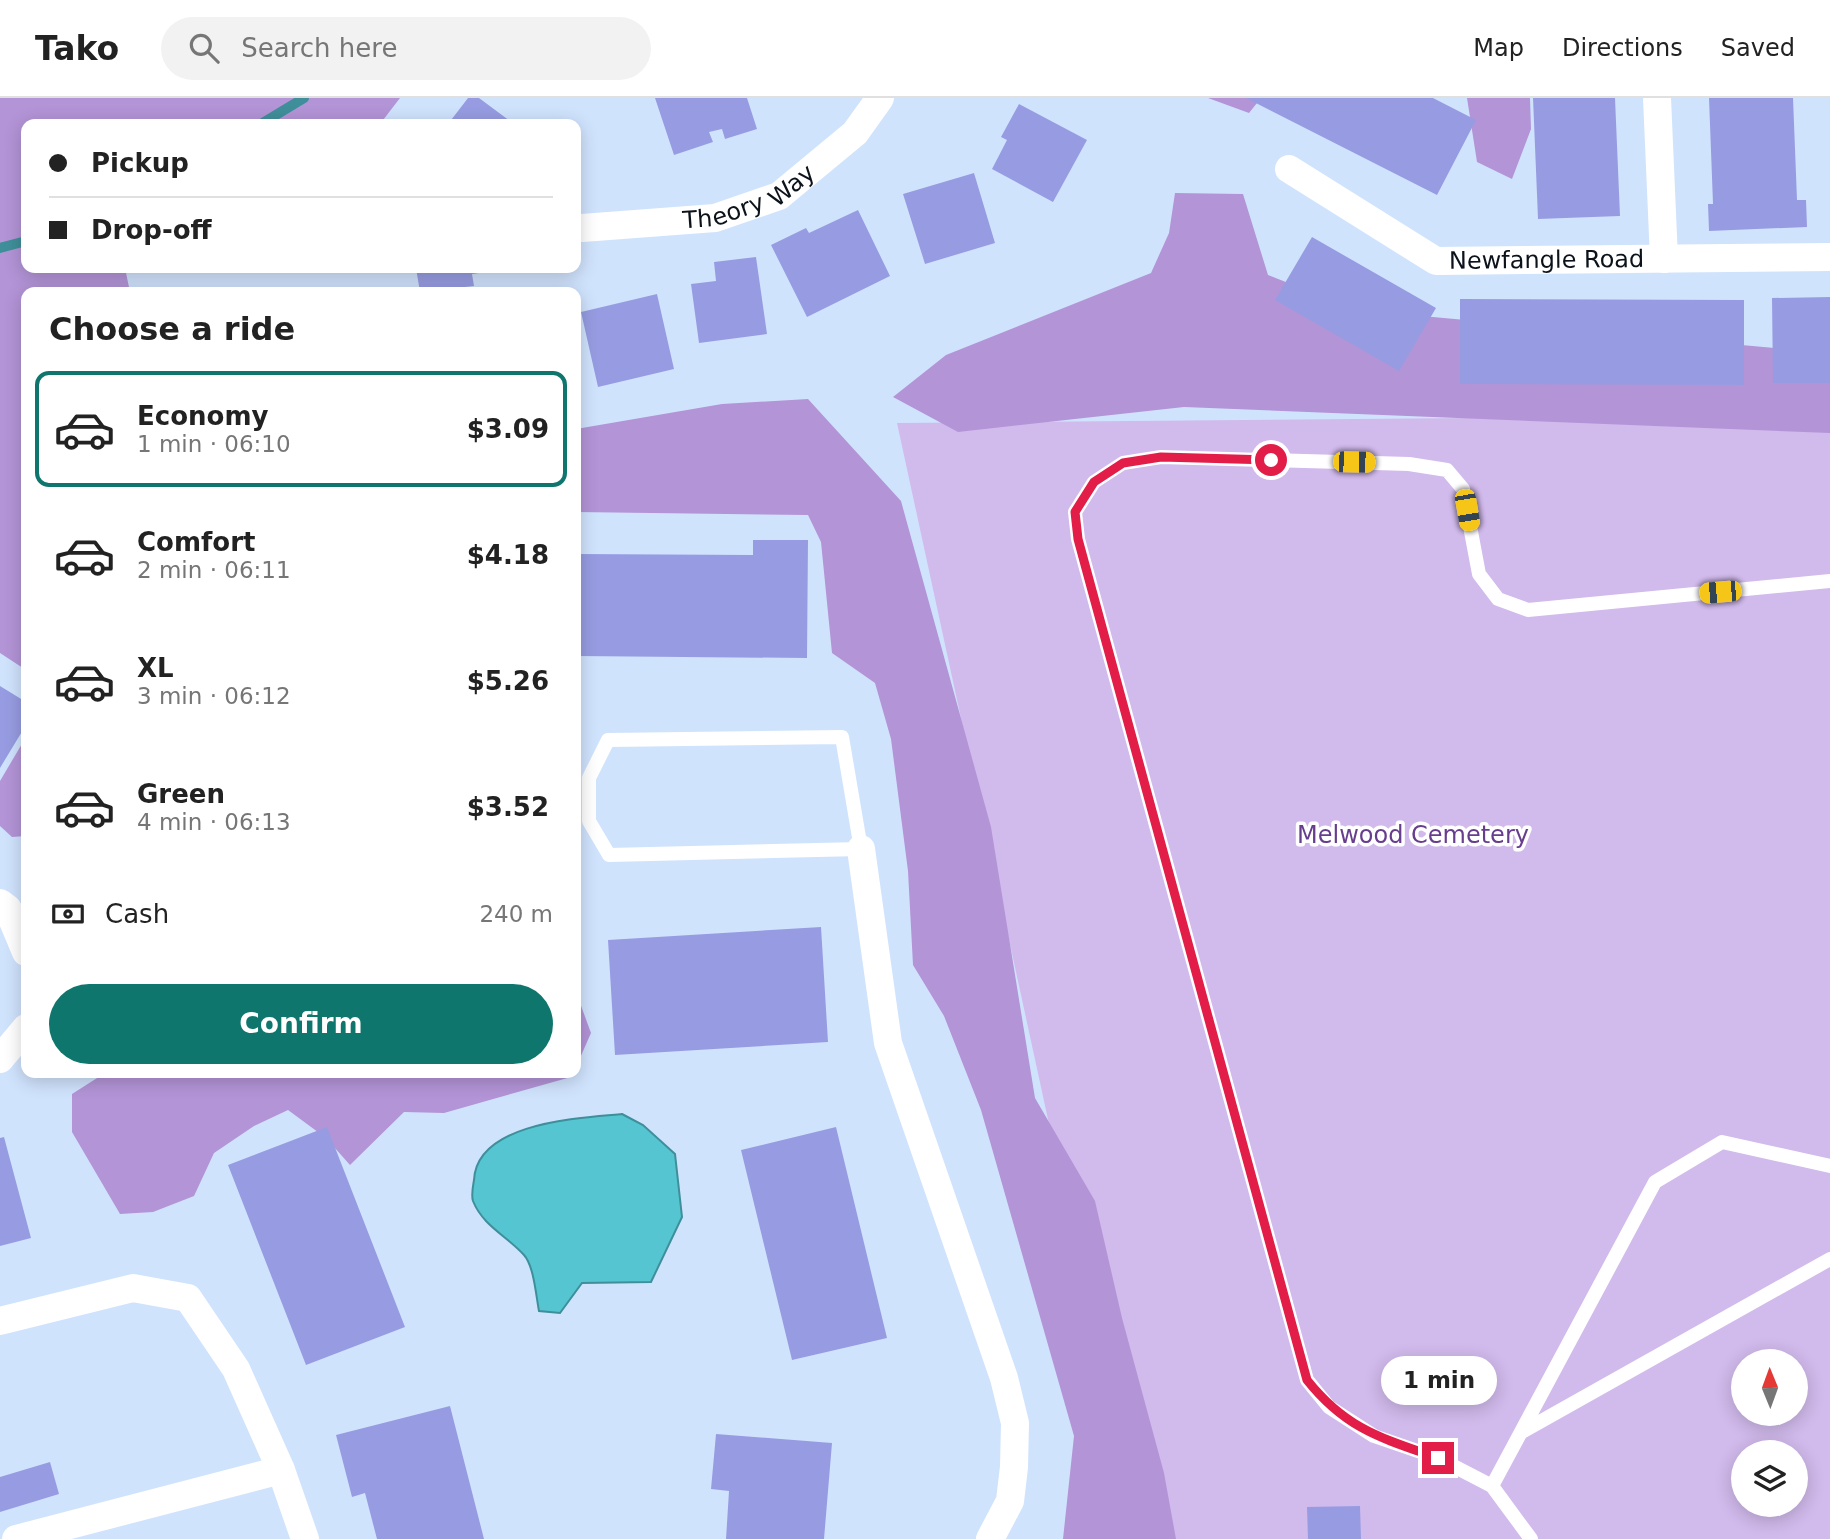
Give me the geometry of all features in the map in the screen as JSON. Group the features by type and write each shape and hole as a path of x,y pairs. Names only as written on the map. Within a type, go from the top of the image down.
{"street":[{"name":"Theory Way","path":"582,228 715,218 779,196 855,133 880,98"},
{"path":"1657,98 1664,259"},
{"name":"Newfangle Road","path":"1289,169 1436,261 1830,257"},
{"path":"861,849 888,1043 1004,1378 1015,1423 1010,1501 990,1539"},
{"path":"0,903 8,909 21,940"},
{"path":"0,1059 21,1034"},
{"path":"0,1321 132,1288 188,1298 236,1369 281,1470 305,1539"},
{"path":"16,1539 281,1470"}],"lane":[{"path":"1531,1539 1492,1486 1438,1458 1374,1436 1329,1408 1307,1380 1081,552 1075,512 1094,482 1123,463 1161,457 1409,464 1447,470 1463,489 1479,574 1498,599 1528,610 1830,581"},
{"path":"842,737 861,849 609,855 589,821 589,778 608,740 842,737"},
{"path":"1492,1486 1655,1182 1722,1142 1830,1166"},
{"path":"1521,1433 1830,1259"}],"green space":[{"name":"Melwood Cemetery","path":"1830,415 1830,1539 1139,1539 897,423"}],"shaded area":[{"path":"0,98 400,98 384,119 21,119 21,273 126,273 129,287 21,287 21,667 0,653"},
{"path":"1208,98 1261,98 1249,113"},
{"path":"1467,98 1530,98 1531,129 1512,179 1477,162"},
{"path":"1175,193 1243,194 1268,275 1356,310 1830,353 1830,433 1184,407 958,432 893,397 946,355 1151,273 1169,233"},
{"path":"808,399 901,501 991,827 1035,1098 1095,1201 1122,1318 1164,1473 1176,1539 1063,1539 1074,1436 981,1110 944,1016 913,965 908,871 891,739 875,683 832,653 821,542 808,515 581,512 581,428 722,404"},
{"path":"21,745 21,836 12,837 0,826 0,781"},
{"path":"581,1006 591,1033 581,1056"},
{"path":"97,1078 567,1078 444,1113 404,1112 350,1165 326,1138 288,1110 254,1126 214,1153 194,1196 153,1212 120,1214 72,1132 72,1094"},
{"path":"622,1114 643,1125 675,1154 682,1217 651,1282 582,1283 560,1313 539,1311 532,1274 524,1255 483,1217 473,1201 473,1185 479,1161 492,1146 533,1127 558,1121"}],"building":[{"path":"468,98 479,98 507,119 452,119"},
{"path":"655,98 747,98 757,129 725,139 722,129 709,132 713,142 674,155"},
{"path":"1246,98 1433,98 1476,120 1437,195"},
{"path":"1533,98 1615,98 1620,216 1538,219"},
{"path":"1709,98 1793,98 1797,200 1806,200 1807,227 1709,231 1708,204 1713,204"},
{"path":"1019,104 1087,140 1053,202 992,169 1007,140 1001,137"},
{"path":"974,173 995,243 925,264 903,194"},
{"path":"858,210 890,276 807,317 771,245 806,228 809,233"},
{"path":"1312,237 1436,308 1399,371 1275,300"},
{"path":"756,257 767,334 699,343 691,284 716,281 714,262"},
{"path":"417,273 479,273 472,274 474,286 419,287"},
{"path":"657,294 674,369 598,387 581,312"},
{"path":"1830,297 1830,383 1773,383 1772,298"},
{"path":"1460,299 1744,300 1744,385 1460,384"},
{"path":"753,540 808,540 807,658 581,656 581,554 753,555"},
{"path":"0,686 21,699 21,733 0,768"},
{"path":"821,927 828,1042 615,1055 608,940"},
{"path":"327,1127 405,1327 306,1365 228,1165"},
{"path":"836,1127 887,1338 792,1360 741,1150"},
{"path":"4,1137 31,1238 0,1246 0,1138"},
{"path":"450,1406 484,1539 377,1539 365,1493 352,1497 336,1435"},
{"path":"716,1434 832,1443 824,1539 726,1539 729,1491 711,1489"},
{"path":"50,1462 59,1494 0,1512 0,1477"},
{"path":"1360,1506 1361,1539 1308,1539 1307,1507"}],"waterway":[{"path":"269,119 304,98"},
{"path":"0,248 21,242"}],"route":[{"path":"1271,460 1161,457 1123,463 1094,482 1075,512 1078,539 1307,1380 1329,1408 1374,1436 1438,1458"}]}
